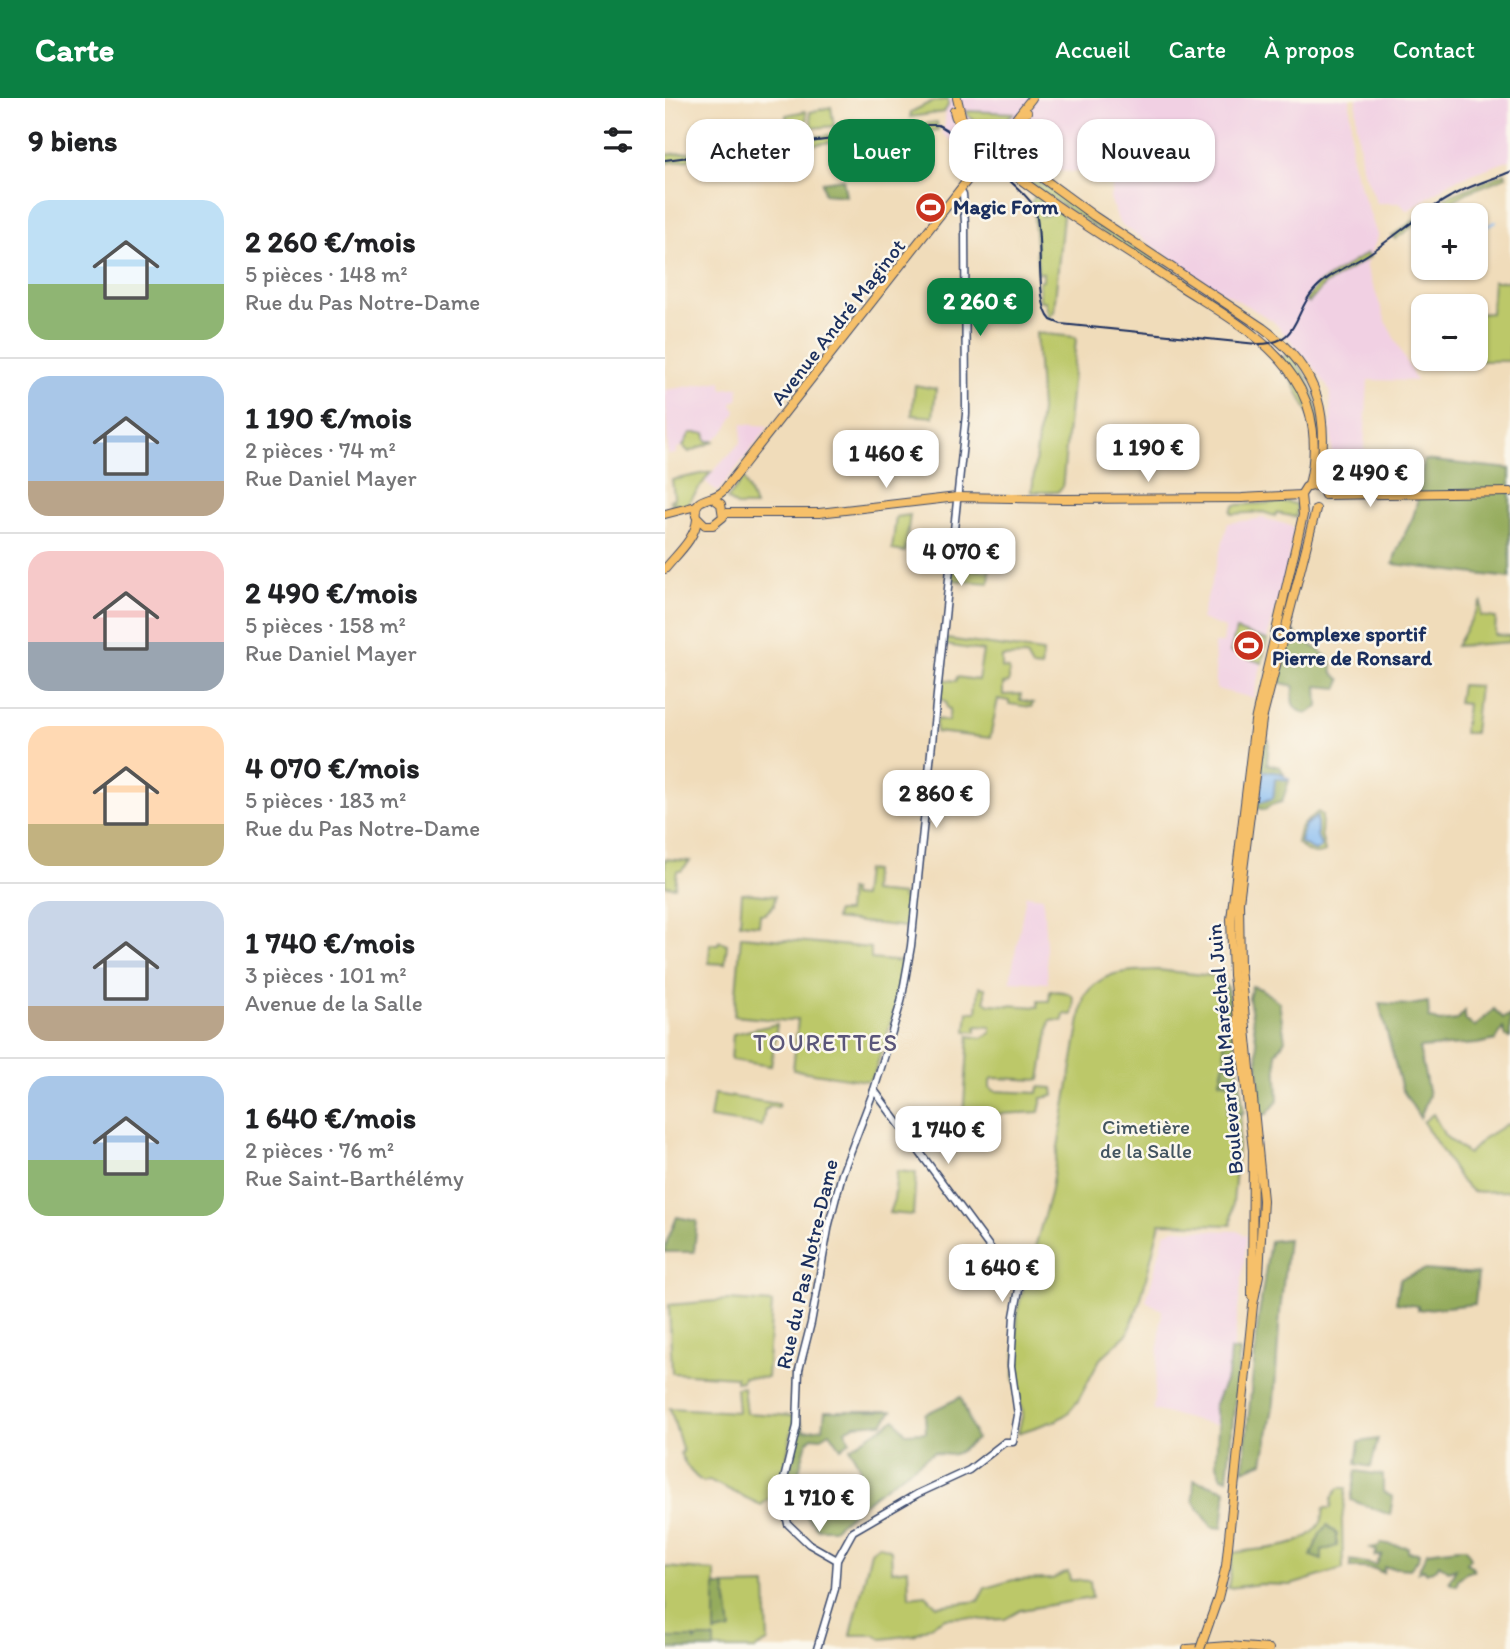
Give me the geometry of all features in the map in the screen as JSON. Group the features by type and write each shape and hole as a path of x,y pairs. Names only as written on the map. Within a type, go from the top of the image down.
{"main road":[{"path":"955,98 961,119"},
{"path":"955,98 956,119"},
{"name":"Avenue André Maginot","path":"1017,119 1032,98"},
{"name":"Avenue André Maginot","path":"1019,119 1037,98"},
{"name":"Avenue André Maginot","path":"713,498 723,491 967,182"},
{"path":"1027,182 1239,324 1280,359 1298,384 1309,410 1314,443 1310,485"},
{"path":"1048,182 1094,216 1263,328 1289,350 1308,376 1322,413 1325,451 1319,486 1325,495"},
{"name":"Avenue André Maginot","path":"722,508 725,494 961,190"},
{"path":"1319,486 1310,485 1304,489 1302,499 1308,508 1316,509 1322,505 1325,495"},
{"path":"1325,495 1510,492"},
{"path":"667,514 696,506 705,498 713,498 722,508 819,513 957,497 1302,499"},
{"name":"Boulevard du Maréchal Juin","path":"1253,1305 1252,1150 1232,968 1231,919 1255,721 1300,530 1304,510 1302,499"},
{"path":"665,569 696,527 696,506"},
{"path":"691,536 707,526 717,524 722,508"},
{"name":"Boulevard du Maréchal Juin","path":"1200,1649 1218,1598 1227,1557 1253,1305 1259,1275 1263,1200 1240,968 1240,902 1262,720 1316,509"},
{"path":"667,514 688,513 707,526"},
{"path":"1187,1649 1229,1646 1269,1649"}],"street":[{"name":"Rue du Pas Notre-Dame","path":"838,1560 801,1537 785,1518 784,1479 797,1426 798,1382 839,1184 874,1090 901,1002 911,946 967,391 961,190"},
{"path":"874,1090 991,1249 1006,1267 1015,1264 1022,1268 1022,1275 1016,1278"},
{"path":"817,1649 835,1589 838,1560 853,1531 917,1494 969,1470 1005,1442 1013,1442 1018,1415 1011,1366 1014,1316 1019,1289 1016,1278 1009,1274 1010,1267"}],"shaded area":[{"path":"946,98 1350,98 1352,163 1378,237 1366,266 1387,324 1416,381 1368,380 1364,450 1375,450 1372,488 1333,488 1330,391 1314,367 1273,321 1208,283 1119,223 1110,198 1113,182 1215,182 1215,119 1077,119 1077,172 1063,171 1063,119 949,119 949,139 942,133"},
{"path":"1357,98 1510,98 1510,160 1453,181 1419,203 1411,203 1411,208 1407,211 1400,203 1377,203 1362,167 1356,117"},
{"path":"722,381 722,389 739,387 738,400 732,405 736,411 724,432 704,447 689,452 686,447 680,447 676,454 668,455 665,390"},
{"path":"742,424 769,426 718,492 706,479 741,442"},
{"path":"1263,518 1293,528 1288,564 1267,640 1236,630 1230,652 1262,663 1253,698 1216,689 1214,643 1223,643 1225,628 1201,619 1228,523"},
{"path":"1026,895 1043,897 1048,983 1010,981"},
{"path":"1175,1229 1237,1231 1247,1236 1231,1369 1219,1423 1214,1425 1153,1410 1162,1310 1146,1301 1165,1233"}],"green space":[{"path":"948,99 944,112 910,117 911,112 931,102"},
{"path":"831,107 833,119 828,119 828,127 814,128 814,119 811,119 810,112"},
{"path":"806,111 807,119 786,119 786,115"},
{"path":"966,111 1014,113 1006,119 972,119"},
{"path":"828,135 828,142 814,144 814,137"},
{"path":"686,152 686,160 665,163 665,155"},
{"path":"1505,173 1506,177 1448,203 1439,203"},
{"path":"822,182 844,182 846,196 824,194"},
{"path":"1029,182 1040,182 1190,282 1187,288"},
{"path":"1035,196 1051,207 1042,216 1051,214 1054,208 1063,215 1054,312 1049,317 1045,301 1040,301 1039,281 1043,280 1043,273 1038,273 1034,217 1030,205"},
{"path":"1411,223 1411,228 1395,239 1392,236"},
{"path":"1367,253 1370,257 1323,286 1309,303 1305,301 1317,285"},
{"path":"1510,275 1510,361 1488,361 1488,313 1491,313 1493,281 1509,281"},
{"path":"1036,333 1076,339 1063,480 1062,488 1057,492 1032,492 1041,410"},
{"path":"1288,353 1300,367 1314,395 1319,425 1318,474 1314,473 1315,426 1281,359"},
{"path":"915,385 936,389 933,417 912,415"},
{"path":"690,433 705,433 707,441 715,441 689,452 683,446"},
{"path":"1424,460 1510,469 1510,578 1393,564 1413,517"},
{"path":"711,472 686,506 673,507 670,500 673,498 675,505 672,480"},
{"path":"744,478 755,506 737,506 727,499"},
{"path":"1288,502 1297,507 1296,517 1276,513 1275,516 1263,512 1232,514 1231,511 1235,505"},
{"path":"910,515 905,552 892,550 896,517"},
{"path":"951,569 990,571 989,583 950,580"},
{"path":"1482,601 1481,616 1496,618 1495,635 1510,636 1510,642 1456,646"},
{"name":"Complexe sportif Pierre de Ronsard","path":"1236,630 1267,640 1262,663 1230,652"},
{"path":"1290,631 1295,632 1300,642 1309,643 1331,660 1333,673 1341,680 1338,688 1317,686 1318,707 1306,714 1293,703 1294,686 1277,682"},
{"path":"946,639 1043,652 1041,668 1032,667 1026,656 1002,657 1002,668 1009,669 1009,683 1003,684 1003,695 1021,694 1020,700 1033,703 1031,707 1009,704 1009,701 998,699 990,738 936,732 936,719 948,721 950,709 939,697 940,679 956,681 957,677 978,680 983,651 945,645"},
{"path":"1461,685 1479,686 1474,733 1464,733 1467,704 1458,703"},
{"path":"1261,740 1269,740 1267,764 1280,767 1284,779 1289,781 1282,802 1265,810 1255,807"},
{"path":"1318,812 1322,815 1321,834 1325,852 1313,854 1297,843 1301,826"},
{"path":"665,859 690,861 681,871 677,871 675,887 665,886"},
{"path":"865,870 873,871 872,892 908,898 905,927 835,919 836,912 847,912 849,890 852,891 852,896 862,897"},
{"path":"742,893 775,896 774,905 765,914 760,914 759,925 740,923"},
{"path":"741,936 871,948 871,959 904,962 896,1006 873,1077 867,1081 793,1070 798,1019 788,1021 734,1016"},
{"path":"719,941 727,944 725,964 709,963 710,944 718,944"},
{"name":"Cimetière de la Salle","path":"1158,970 1221,977 1225,1058 1220,1081 1232,1084 1227,1115 1241,1113 1231,1225 1160,1223 1140,1302 1127,1334 1100,1359 1078,1401 1068,1413 1057,1420 1018,1433 1023,1413 1014,1377 1018,1308 1050,1194 1084,996 1100,980 1117,973"},
{"path":"1221,985 1227,986 1244,1112 1236,1115 1227,1115 1232,1084 1220,1081 1225,1058"},
{"path":"1252,986 1279,1002 1285,1040 1276,1053 1278,1101 1267,1114 1261,1115 1257,1045 1249,998"},
{"path":"979,987 985,988 985,1001 990,1004 1038,1007 1038,1001 1049,1001 1050,991 1068,993 1073,998 1072,1015 1064,1014 1063,1021 1050,1020 1040,1080 993,1078 990,1081 990,1088 995,1091 1038,1093 1039,1087 1053,1088 1054,1096 1042,1098 1039,1112 963,1116 969,1036 982,1038 991,1033 991,1027 976,1026 976,1032 966,1031 968,1012 977,1012"},
{"path":"1428,1002 1429,1018 1439,1022 1457,1020 1465,1011 1465,1020 1475,1027 1494,1009 1503,1018 1510,1015 1510,1038 1506,1037 1503,1028 1496,1040 1419,1048 1429,1095 1420,1118 1402,1089 1379,1003 1410,1005"},
{"path":"777,1024 771,1066 731,1060 733,1034"},
{"path":"714,1094 779,1104 778,1108 769,1106 765,1109 762,1126 710,1118"},
{"path":"1433,1114 1445,1136 1468,1154 1484,1138 1507,1124 1510,1125 1510,1191 1473,1192 1462,1182 1423,1122"},
{"path":"897,1171 916,1173 913,1215 889,1213 894,1199"},
{"path":"677,1217 697,1221 694,1252 665,1252"},
{"path":"1288,1239 1274,1402 1263,1462 1243,1470 1259,1314 1270,1241"},
{"path":"1424,1270 1478,1274 1475,1304 1418,1310 1418,1306 1396,1303 1400,1279"},
{"path":"728,1300 772,1303 767,1378 743,1377 742,1381 736,1382 736,1377 672,1373 669,1305"},
{"path":"1230,1350 1240,1351 1227,1479 1222,1477 1216,1462 1218,1427 1214,1406 1228,1375"},
{"path":"743,1387 746,1413 795,1416 780,1490 761,1505 709,1480 703,1482 692,1473 680,1453 683,1452 670,1408 738,1412 736,1388"},
{"path":"961,1397 976,1439 961,1451 948,1455 934,1452 874,1495 833,1529 818,1529 805,1514 791,1490 789,1480 801,1422 804,1431 823,1428 825,1411 892,1411 883,1423 855,1425 845,1430 850,1441 841,1448 830,1432 820,1438 812,1437 807,1442 796,1482 800,1492 814,1499 846,1484 861,1469 850,1448 895,1419 906,1433 926,1432 925,1414"},
{"path":"1378,1439 1371,1467 1356,1464 1359,1442"},
{"path":"1356,1471 1383,1475 1383,1492 1393,1497 1390,1515 1351,1500"},
{"path":"1194,1480 1226,1490 1222,1528 1212,1527 1193,1501"},
{"path":"1339,1488 1346,1488 1342,1520 1343,1569 1291,1585 1260,1584 1228,1588 1233,1553 1280,1547 1303,1540 1320,1524 1324,1508 1331,1508 1332,1498"},
{"path":"1327,1525 1337,1534 1337,1546 1322,1551 1322,1560 1311,1556"},
{"path":"1381,1543 1408,1547 1408,1552 1419,1553 1418,1559 1410,1569 1384,1567 1383,1573 1375,1569 1350,1567 1350,1560 1376,1565 1382,1555 1375,1556 1377,1551 1369,1548 1378,1547"},
{"path":"879,1545 891,1550 892,1571 908,1569 909,1597 926,1595 937,1606 978,1601 985,1588 1013,1580 1052,1579 1068,1572 1070,1580 1090,1581 1092,1598 1021,1610 1005,1619 945,1618 914,1635 883,1639 875,1635 851,1635 871,1551"},
{"path":"1466,1548 1471,1558 1467,1563 1474,1571 1468,1571 1458,1579 1457,1585 1449,1581 1456,1568 1448,1571 1439,1564 1437,1568 1426,1573 1424,1569 1418,1572 1427,1552"},
{"path":"665,1567 715,1571 715,1633 730,1621 725,1586 766,1585 768,1642 755,1649 714,1649 714,1638 665,1638"},
{"path":"715,1586 725,1586 731,1630 715,1633"},
{"path":"665,1638 693,1638 694,1641 699,1638 714,1638 714,1649 665,1649"}],"water":[{"path":"1263,771 1280,773 1290,780 1275,778 1273,798 1259,802"},
{"path":"1317,817 1317,835 1321,847 1315,851 1300,842 1305,825"}],"waterway":[{"path":"1488,226 1496,222"}],"tram line":[{"path":"665,160 938,125 991,164 1035,209 1043,299 1051,320 1061,324 1257,344 1271,343 1289,333 1308,298 1327,278 1370,253 1450,197 1510,172"}],"place":[{"name":"Magic Form","path":"930,207"},
{"name":"Complexe sportif Pierre de Ronsard","path":"1249,646"}],"district":[{"name":"TOURETTES","path":"826,1043"}]}
